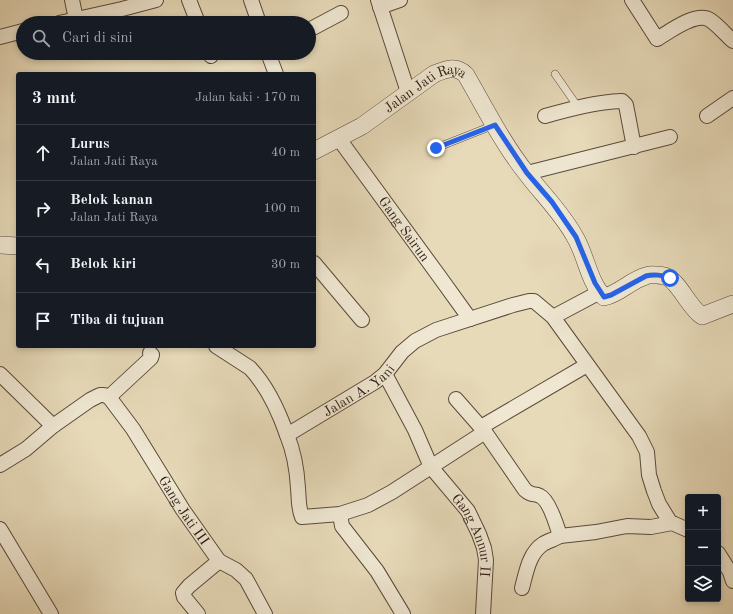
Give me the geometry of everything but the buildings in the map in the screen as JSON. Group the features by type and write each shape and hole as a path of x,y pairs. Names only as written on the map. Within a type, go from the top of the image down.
{"street":[{"path":"72,0 75,16"},
{"path":"90,16 156,0"},
{"path":"189,0 195,16"},
{"path":"251,0 257,16"},
{"path":"400,0 379,3 408,92"},
{"path":"632,0 657,40 686,22 699,18 709,19 733,41"},
{"path":"316,26 341,13"},
{"path":"0,37 16,33"},
{"path":"270,60 275,72"},
{"name":"Jalan Jati Raya","path":"316,147 339,139 362,126 434,74 448,69 459,70 466,75 495,125 527,173 552,202 576,237 600,292"},
{"path":"707,116 733,98"},
{"path":"545,116 578,107 622,101 626,105 634,146"},
{"path":"527,173 670,138"},
{"name":"Gang Sairun","path":"339,139 470,319"},
{"path":"0,245 16,246"},
{"path":"316,265 362,320"},
{"path":"685,528 667,518 656,498 649,475 647,452 639,436 553,317 600,292 604,297 608,296 642,277 651,274 670,278 696,312 702,316 733,304"},
{"name":"Jalan A. Yani","path":"287,435 366,388 385,374 402,352 424,335 529,301 534,301 553,317"},
{"path":"219,348 250,368 271,399 293,449 296,467 298,508 302,517 340,514 368,505 392,492 483,429 587,365"},
{"path":"0,465 26,449 53,426 90,400 100,395 109,397 151,358 152,355 150,353"},
{"path":"0,374 53,426"},
{"name":"Gang Annur II","path":"385,374 415,430 431,466 468,510 479,534 486,560 483,614"},
{"name":"Gang Jati III","path":"109,397 134,429 183,510 219,560"},
{"path":"456,399 483,429 525,490 531,495 539,495 544,500 548,506 560,536"},
{"path":"340,514 342,526 377,571 403,614"},
{"path":"522,588 529,564 536,550 560,536 596,532 627,526 651,527 672,522"},
{"path":"1,535 51,614"},
{"path":"721,558 730,572 733,581"},
{"path":"198,614 184,597 183,593 219,560 236,570 246,579 266,614"}],"lane":[{"path":"555,74 578,107"},
{"path":"436,148 495,125"}],"route":[{"path":"436,148 495,125 527,173 552,202 576,237 595,283 604,297 611,295 642,277 651,274 670,278"}]}
